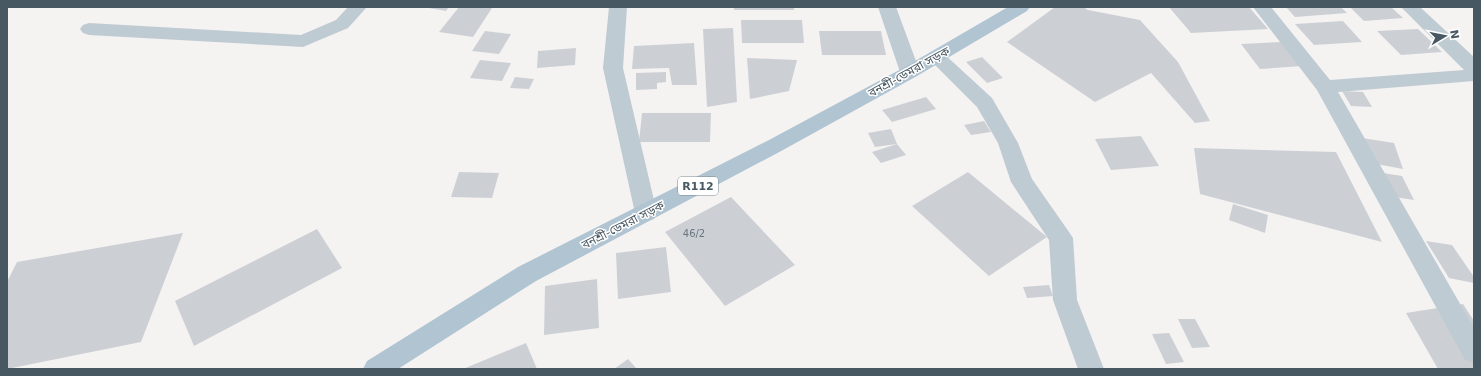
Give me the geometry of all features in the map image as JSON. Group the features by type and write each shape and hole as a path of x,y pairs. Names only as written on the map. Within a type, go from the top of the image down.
{"main road":[{"name":"বনশ্রী-ডেমরা সড়ক","path":"376,369 527,274 776,145 910,72 1022,7"}],"street":[{"path":"89,29 303,41 342,24 358,7"},
{"path":"618,7 612,68 646,213"},
{"path":"887,7 910,72"},
{"path":"1262,7 1324,87 1474,352"},
{"path":"1410,7 1474,68"},
{"path":"936,57 984,103 1008,143 1022,182 1061,238 1065,300 1091,369"},
{"path":"1324,87 1474,75"}],"building":[{"path":"423,7 449,7 446,11"},
{"path":"459,7 492,8 473,37 439,32"},
{"path":"734,7 794,7 794,10 734,10"},
{"path":"1055,7 1083,7 1088,10 1140,20 1178,62 1210,121 1195,123 1151,73 1095,102 1007,42"},
{"path":"1169,7 1249,7 1268,29 1191,33"},
{"path":"1286,7 1341,7 1347,13 1295,17"},
{"path":"1350,7 1391,7 1403,18 1364,21"},
{"path":"741,20 802,20 804,43 742,43"},
{"path":"1343,21 1362,42 1314,45 1295,24"},
{"path":"733,28 737,102 707,107 703,29"},
{"path":"1418,29 1442,52 1401,55 1377,31"},
{"path":"485,31 511,34 499,54 472,51"},
{"path":"819,31 881,31 886,55 822,55"},
{"path":"1282,42 1303,66 1260,69 1241,44"},
{"path":"694,43 697,85 672,85 669,68 632,69 634,46"},
{"path":"576,48 575,65 537,68 538,51"},
{"path":"982,57 1003,78 987,83 966,62"},
{"path":"747,58 797,60 789,91 750,99"},
{"path":"480,60 511,63 502,81 470,78"},
{"path":"666,72 666,82 657,83 657,89 636,90 636,73"},
{"path":"515,77 534,79 529,89 510,88"},
{"path":"1342,91 1363,92 1372,107 1351,106"},
{"path":"926,97 936,109 892,122 882,110"},
{"path":"642,113 711,113 710,142 639,142"},
{"path":"984,121 991,132 971,135 964,125"},
{"path":"891,129 897,144 875,147 868,133"},
{"path":"1141,136 1159,166 1111,170 1095,139"},
{"path":"1362,138 1394,143 1403,169 1371,163"},
{"path":"897,144 906,155 881,163 872,152"},
{"path":"1194,148 1336,152 1382,242 1200,194"},
{"path":"459,172 499,173 492,198 451,197"},
{"path":"968,172 1047,237 989,276 912,206"},
{"path":"1383,173 1402,176 1414,200 1394,197"},
{"path":"731,197 795,265 725,306 665,232"},
{"path":"1233,204 1268,215 1265,233 1229,220"},
{"path":"317,229 342,268 194,346 175,301"},
{"path":"183,233 141,342 7,369 7,282 17,262"},
{"path":"1426,241 1452,245 1474,277 1474,283 1449,278"},
{"path":"666,247 671,292 618,299 616,253"},
{"path":"597,279 599,328 544,335 545,286"},
{"path":"1049,285 1053,296 1027,298 1023,287"},
{"path":"1463,304 1474,321 1474,369 1438,369 1406,313"},
{"path":"1178,319 1195,319 1210,347 1192,348"},
{"path":"1169,333 1184,362 1166,364 1152,334"},
{"path":"526,343 537,369 463,369"},
{"path":"628,359 637,369 614,369"}]}
